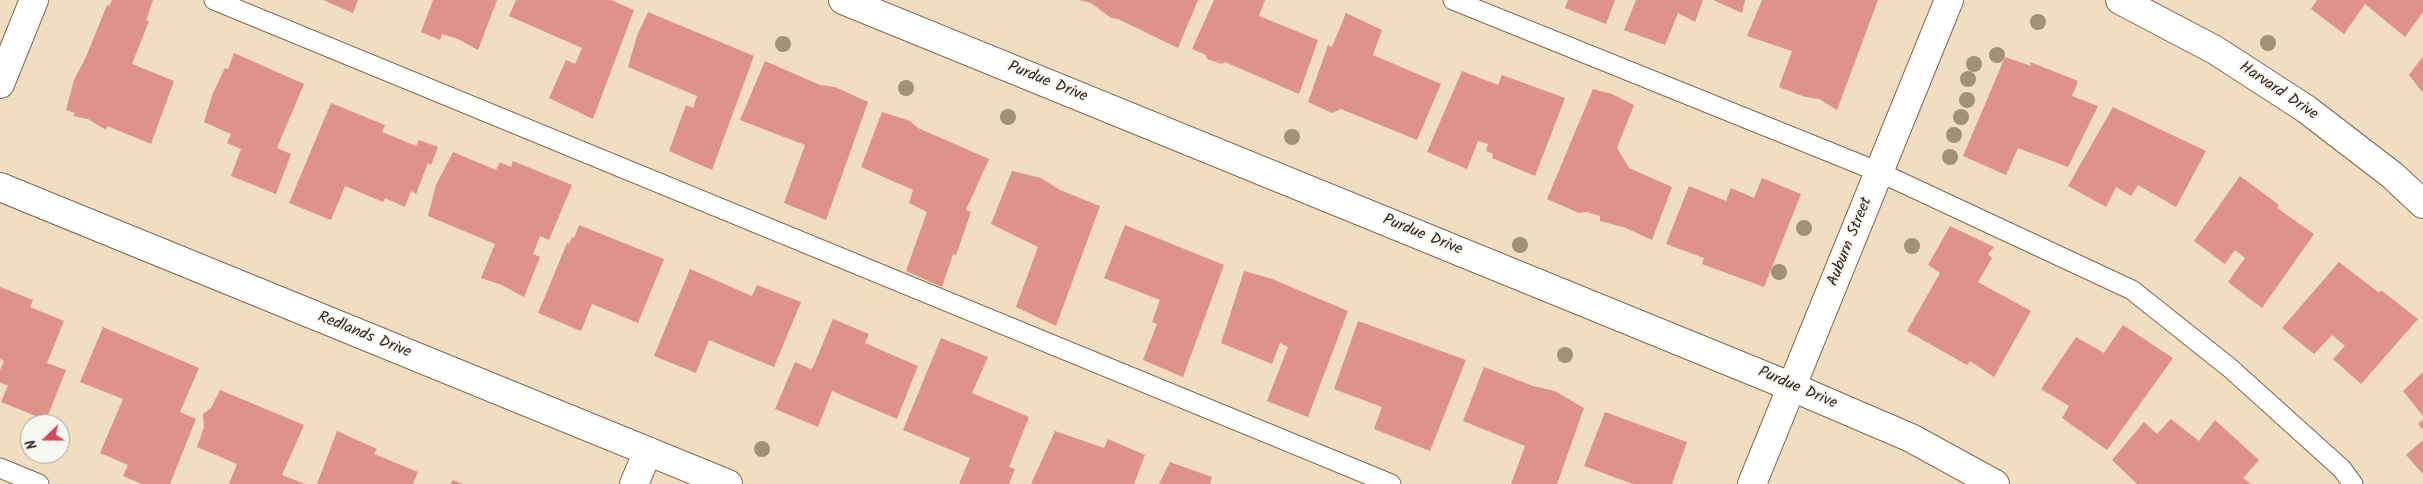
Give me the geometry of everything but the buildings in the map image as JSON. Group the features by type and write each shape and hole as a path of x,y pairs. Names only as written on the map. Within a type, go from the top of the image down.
{"street":[{"path":"0,84 34,0"},
{"name":"Purdue Drive","path":"843,0 1792,387 1912,438 1994,484"},
{"name":"Auburn Street","path":"1752,484 1950,0"},
{"name":"Harvard Drive","path":"2120,0 2215,50 2306,108 2392,175 2423,204"},
{"name":"Redlands Drive","path":"0,187 728,484"},
{"path":"634,484 648,451"}],"lane":[{"path":"214,0 1391,484"},
{"path":"1453,0 1879,172 2132,290 2230,368 2342,469 2353,484"},
{"path":"0,468 39,484"}]}
